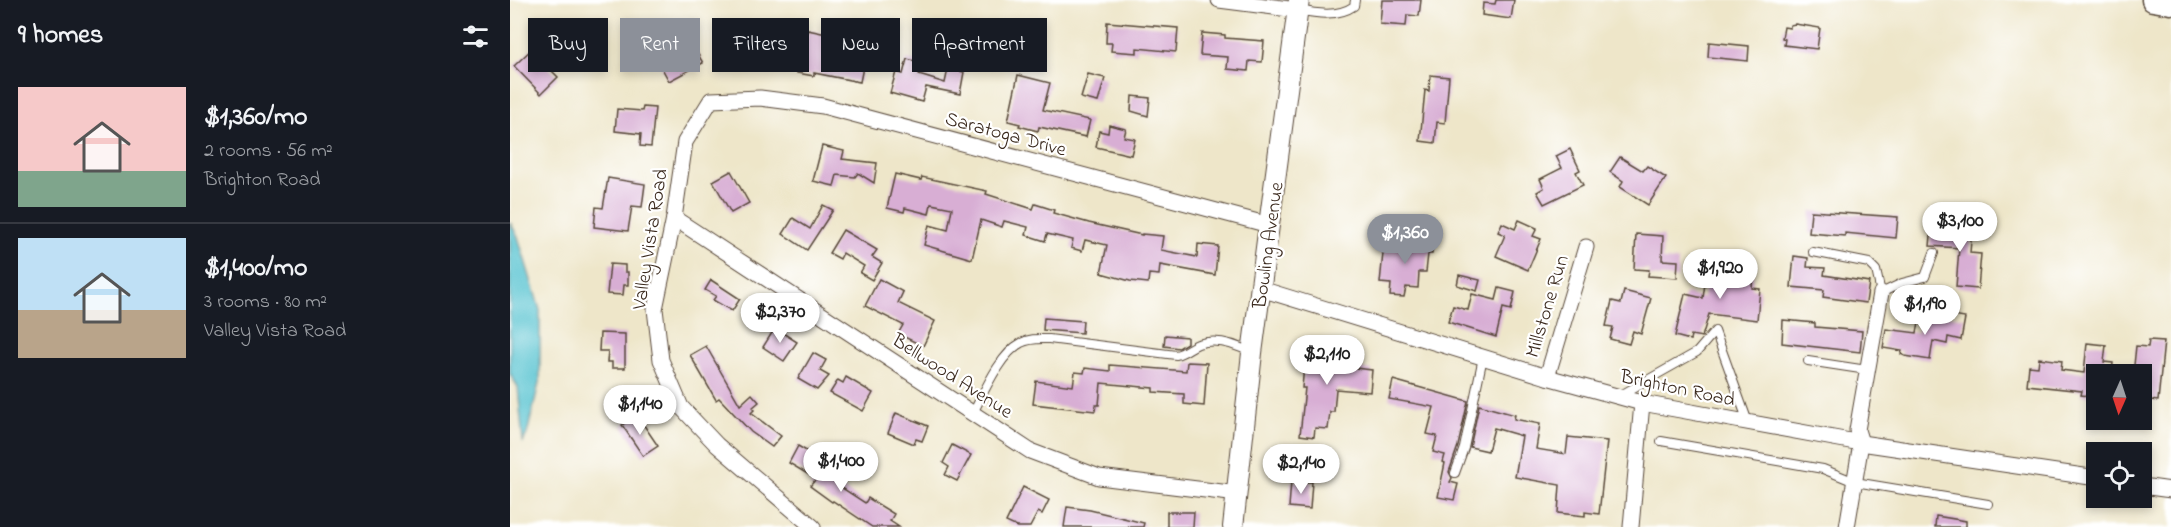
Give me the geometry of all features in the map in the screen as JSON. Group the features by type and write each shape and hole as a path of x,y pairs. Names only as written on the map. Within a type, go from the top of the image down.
{"main road":[{"path":"2153,0 2171,3"}],"street":[{"path":"1219,0 1298,5"},
{"name":"Bowling Avenue","path":"1233,527 1252,353 1298,5"},
{"name":"Saratoga Drive","path":"730,100 760,98 823,106 1269,225"},
{"name":"Valley Vista Road","path":"730,100 711,100 685,142 674,218 655,309 661,360 681,407 717,445 813,527"},
{"name":"Bellwood Avenue","path":"674,218 1030,450 1099,477 1238,494"},
{"name":"Millstone Run","path":"1547,377 1586,247"},
{"name":"Brighton Road","path":"1261,289 1547,377 1642,403 1861,443 2086,476"},
{"path":"1848,527 1861,443 1857,430 1881,293"},
{"path":"1631,527 1642,403"},
{"path":"2152,487 2171,490"}],"lane":[{"path":"1298,5 1314,14 1345,12 1354,6 1355,0"},
{"path":"1813,252 1869,263 1875,270 1881,293 1902,283 1925,277 1934,253"},
{"path":"1619,396 1696,352 1715,331 1749,422"},
{"path":"972,413 996,370 1021,343 1031,340 1049,339 1176,355 1212,340 1252,353"},
{"path":"1455,473 1464,448 1483,357"},
{"path":"1808,361 1867,370"},
{"path":"1661,441 1823,469 1855,482 1988,504"}],"water":[{"path":"510,222 518,237 540,310 540,379 523,442 518,387 510,374"}],"building":[{"path":"1382,0 1421,0 1419,16 1407,15 1406,26 1380,24"},
{"path":"1496,0 1514,0 1511,19 1482,15 1483,3 1495,4"},
{"path":"1107,22 1178,28 1176,52 1137,48 1137,53 1111,51 1112,43 1106,43"},
{"path":"1790,25 1820,28 1817,49 1784,45 1785,39 1782,38 1784,27 1790,28"},
{"path":"809,30 821,33 821,72 862,72 860,82 814,73 814,76 797,73 809,72"},
{"path":"1202,33 1225,35 1225,38 1264,41 1262,62 1249,61 1248,71 1227,69 1228,57 1200,55"},
{"path":"1709,42 1749,46 1748,61 1708,57"},
{"path":"528,53 528,72 553,72 558,77 541,94 514,66"},
{"path":"907,59 912,60 912,72 920,72 919,75 945,83 947,72 964,72 960,94 926,87 922,102 890,93 896,72 903,74"},
{"path":"664,72 686,72 669,81"},
{"path":"1088,74 1105,78 1098,102 1081,98"},
{"path":"1018,75 1050,83 1043,110 1090,120 1086,137 1039,127 1038,131 1008,121"},
{"path":"1430,75 1449,77 1445,123 1437,122 1435,143 1420,141 1425,90 1429,91"},
{"path":"1132,96 1150,98 1148,116 1131,111"},
{"path":"643,107 655,108 651,147 640,146 641,134 615,131 617,109 642,111"},
{"path":"1109,125 1126,129 1124,137 1135,139 1131,155 1096,147 1099,131 1108,133"},
{"path":"822,146 844,151 842,159 877,163 874,183 858,173 855,177 837,175 834,186 813,181"},
{"path":"1570,149 1580,170 1576,172 1583,185 1544,204 1537,192 1544,188 1540,179 1562,168 1556,156"},
{"path":"1620,157 1643,171 1647,166 1666,178 1648,205 1620,187 1623,181 1610,172"},
{"path":"731,171 749,203 731,213 713,181"},
{"path":"895,174 921,180 922,177 987,191 986,194 1033,209 1035,204 1054,210 1053,213 1089,223 1142,235 1163,236 1161,250 1197,257 1198,244 1218,246 1215,275 1160,265 1159,275 1149,274 1148,283 1130,281 1101,273 1107,245 1085,240 1082,251 1071,248 1073,240 1047,234 1045,241 1026,235 1028,227 1004,221 1002,227 981,220 972,259 924,245 929,225 948,230 952,208 931,204 929,214 905,208 904,212 887,208"},
{"path":"608,178 645,184 642,207 632,206 628,231 594,227 596,207 603,208"},
{"path":"823,205 833,210 807,250 783,234 793,218 810,229"},
{"path":"1811,211 1898,217 1896,238 1845,233 1845,236 1809,233"},
{"path":"1519,220 1537,228 1533,236 1541,239 1528,270 1496,256 1505,235 1498,232 1502,223 1515,229"},
{"path":"1932,225 1972,228 1970,253 1981,254 1978,289 1956,287 1959,248 1930,246"},
{"path":"843,230 877,250 872,257 882,263 872,280 860,273 864,266 843,253 840,259 829,253"},
{"path":"1636,234 1663,236 1662,260 1678,261 1677,278 1648,276 1649,270 1634,269"},
{"path":"1418,237 1434,239 1432,254 1428,254 1426,272 1419,272 1418,288 1406,287 1404,297 1390,296 1391,284 1380,283 1384,243 1417,247"},
{"path":"1794,256 1808,258 1807,267 1825,268 1824,275 1869,282 1866,303 1823,297 1824,290 1791,287"},
{"path":"1741,260 1754,261 1752,288 1760,289 1757,320 1709,314 1702,337 1691,335 1690,340 1675,336 1685,294 1703,298 1707,269 1740,273"},
{"path":"610,264 625,265 625,272 628,272 628,285 624,285 623,295 607,294"},
{"path":"1459,275 1480,280 1477,291 1457,285"},
{"path":"879,279 903,292 898,303 935,321 923,346 898,334 903,325 865,306"},
{"path":"711,280 740,299 732,311 713,300 716,296 705,290"},
{"path":"1499,288 1515,292 1511,310 1503,308 1496,337 1448,322 1453,306 1468,310 1472,294 1496,300"},
{"path":"1624,291 1651,298 1641,334 1633,331 1629,344 1610,339 1613,327 1606,326 1612,301 1621,303"},
{"path":"1929,312 1965,318 1961,340 1948,337 1947,344 1933,341 1930,360 1905,356 1901,354 1902,351 1883,348 1886,329 1917,333 1920,317 1928,318"},
{"path":"1044,318 1083,321 1082,333 1043,330"},
{"path":"1783,320 1815,323 1815,327 1862,331 1860,352 1782,343"},
{"path":"775,328 797,342 784,361 763,347"},
{"path":"600,333 625,334 625,368 612,368 612,362 607,362 608,351 599,351"},
{"path":"1165,335 1187,337 1187,343 1179,348 1164,346"},
{"path":"2149,340 2164,341 2158,401 2152,400 2152,364 2134,364 2136,346 2148,347"},
{"path":"1306,343 1326,345 1325,357 1356,360 1355,368 1372,370 1370,392 1336,389 1334,412 1330,412 1328,429 1315,428 1314,437 1300,435 1305,388 1302,388"},
{"path":"2087,343 2106,345 2104,362 2113,364 2086,364 2086,396 2081,395 2082,391 2027,385 2029,366 2038,367 2039,358 2062,361 2061,370 2084,373"},
{"path":"706,346 740,405 752,394 759,402 752,408 754,410 751,413 781,436 772,447 751,432 719,398 716,400 690,355"},
{"path":"813,353 826,360 820,371 829,376 817,390 798,379"},
{"path":"1187,362 1207,363 1204,406 1184,404 1184,394 1153,392 1153,388 1101,383 1099,405 1096,405 1095,411 1033,404 1036,381 1073,386 1075,372 1084,373 1085,368 1110,371 1110,365 1186,371"},
{"path":"846,377 873,393 863,411 830,393 838,380 843,383"},
{"path":"1393,380 1468,401 1458,446 1449,472 1452,478 1450,482 1458,484 1454,500 1438,497 1445,455 1433,452 1437,436 1427,434 1434,407 1389,399"},
{"path":"1479,405 1515,415 1514,419 1540,424 1536,449 1566,454 1568,437 1607,441 1599,514 1585,512 1585,516 1558,513 1560,485 1515,477 1522,436 1494,428 1488,451 1470,447"},
{"path":"896,413 928,426 922,441 916,439 914,444 888,433"},
{"path":"637,415 658,446 643,456 622,425"},
{"path":"952,445 971,455 957,481 945,475 949,467 943,463"},
{"path":"798,446 820,459 815,466 842,488 865,503 868,498 894,514 890,521 899,527 872,527 810,486 816,479 789,463"},
{"path":"1291,481 1312,482 1310,509 1289,507"},
{"path":"1023,487 1049,500 1042,514 1038,512 1030,527 1017,527 1006,522"},
{"path":"1067,507 1144,523 1143,527 1064,527"},
{"path":"1167,512 1194,512 1193,527 1167,527"},
{"path":"1936,516 1966,521 1966,527 1935,527"}]}
